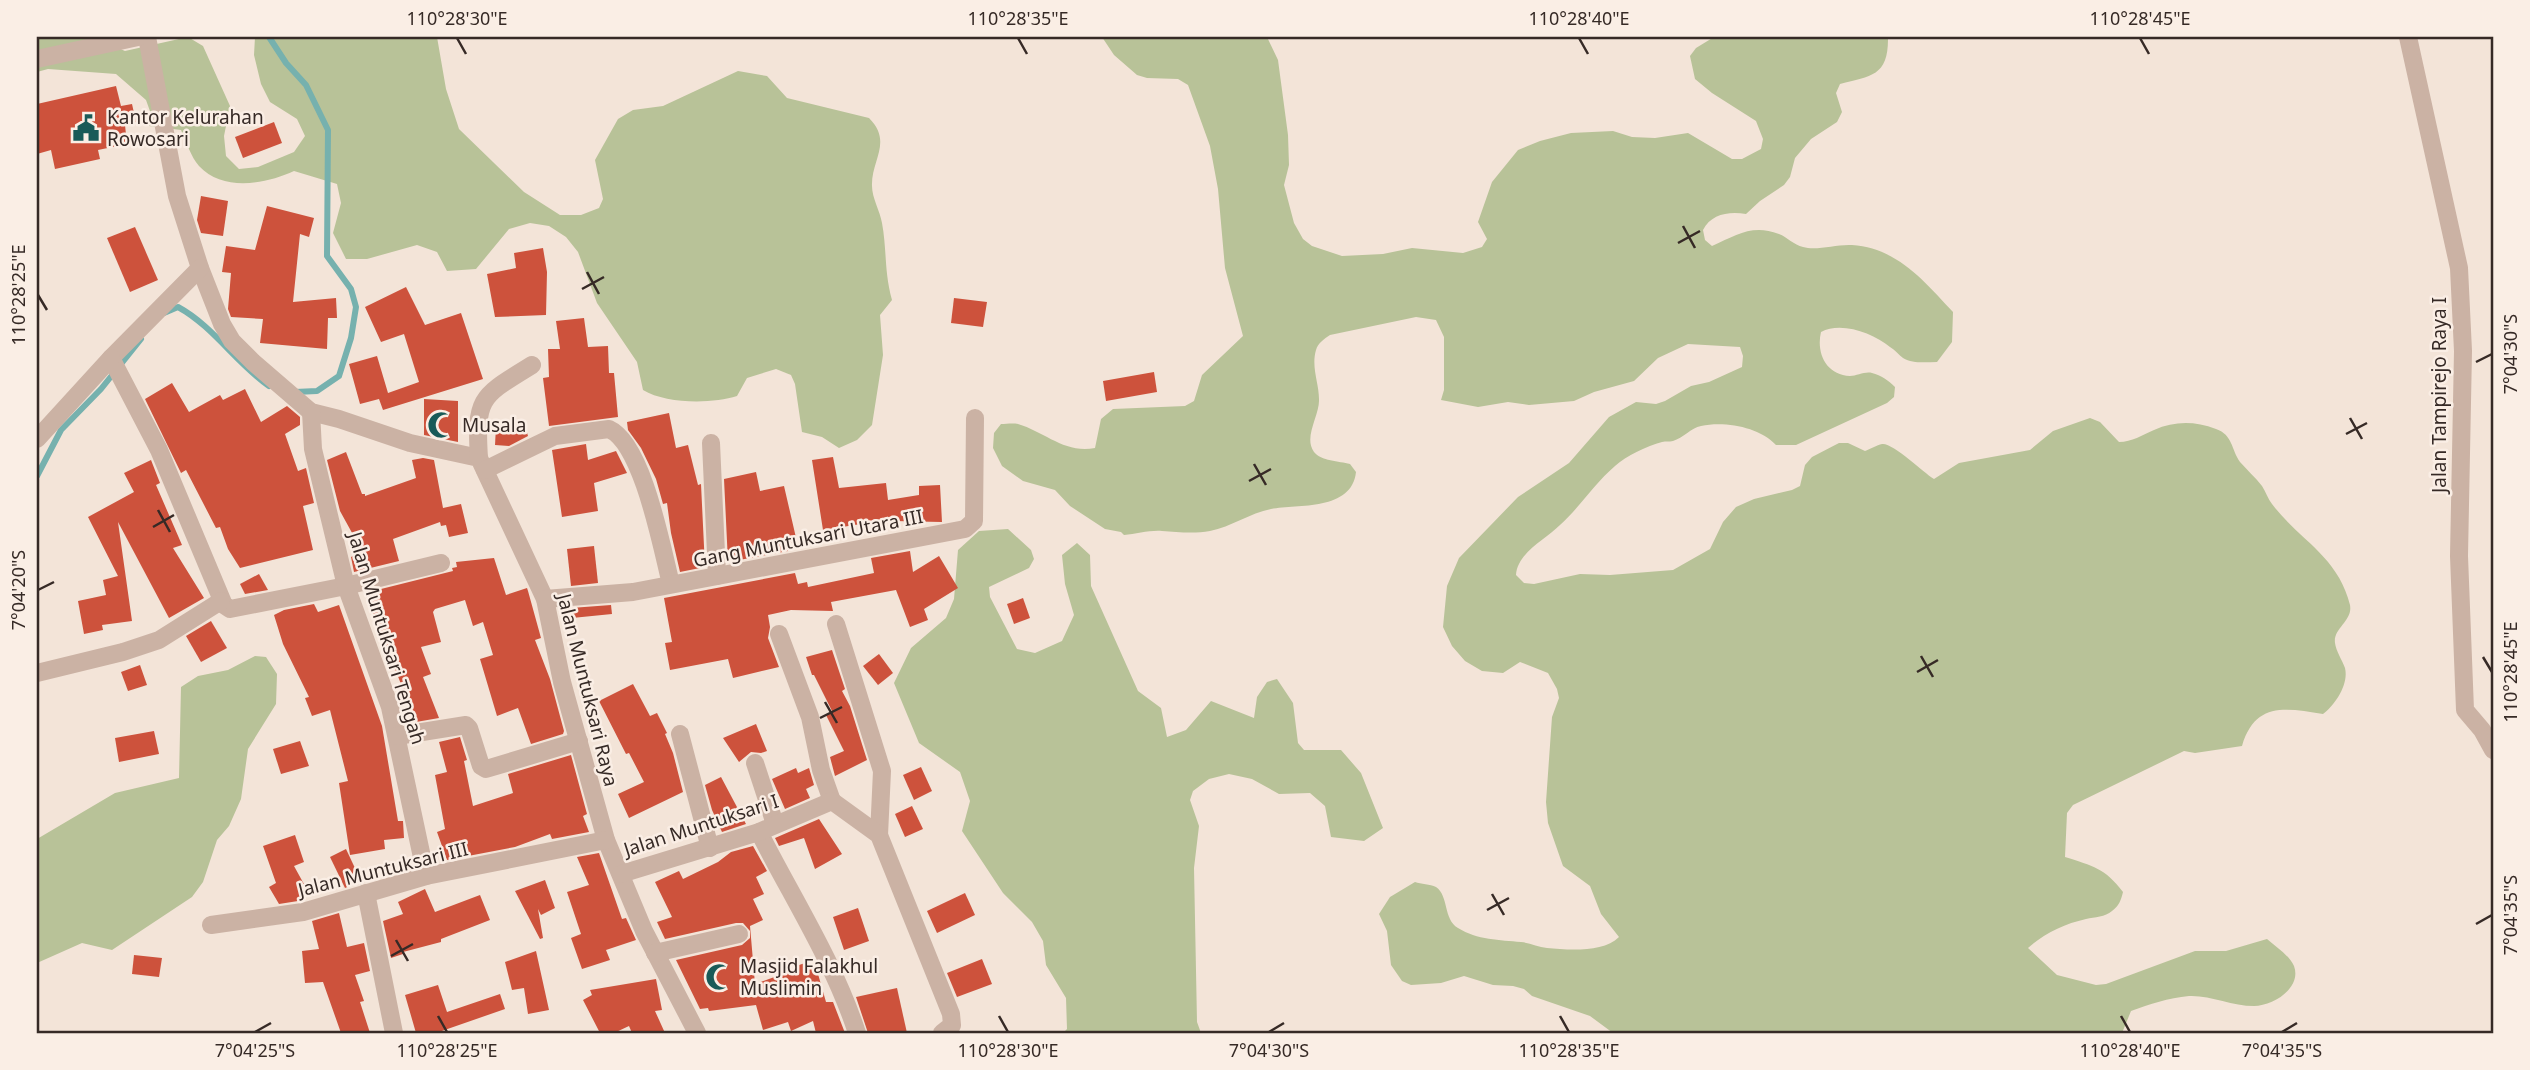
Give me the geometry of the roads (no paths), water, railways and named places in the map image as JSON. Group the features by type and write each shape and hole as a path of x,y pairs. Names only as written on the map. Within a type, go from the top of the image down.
{"street":[{"path":"37,59 138,37"},
{"path":"147,37 177,196 200,268 222,324 232,341 311,412 482,464 555,436 609,429 617,432 639,468 671,584"},
{"name":"Jalan Tampirejo Raya I","path":"2408,37 2459,268 2463,351 2459,556 2465,710 2482,730 2493,750"},
{"path":"37,439 200,268"},
{"path":"113,361 159,450 221,600 230,609 346,586 441,563"},
{"path":"482,464 477,425 486,397 498,386 532,365"},
{"name":"Jalan Muntuksari Tengah","path":"311,412 313,449 346,586 390,707 426,876"},
{"name":"Gang Muntuksari Utara III","path":"545,599 633,592 965,529 974,521 975,418"},
{"path":"711,443 717,576"},
{"name":"Jalan Muntuksari Raya","path":"482,464 545,599 562,682 606,840 654,953 696,1033"},
{"path":"37,673 123,652 159,640 221,600"},
{"path":"836,624 882,771 879,835 951,1014 951,1025 943,1033"},
{"path":"779,634 810,717 821,770 832,801 879,835"},
{"path":"397,736 466,725 481,766 486,769 579,741"},
{"path":"680,734 710,848"},
{"path":"755,763 767,828 783,881 810,925 846,999 857,1033"},
{"name":"Jalan Muntuksari I","path":"621,874 710,848 832,801"},
{"name":"Jalan Muntuksari III","path":"211,925 303,912 426,876 606,840"},
{"path":"366,893 394,1033"},
{"path":"654,953 739,934"}],"waterway":[{"path":"269,37 286,63 306,85 328,130 327,256 351,289 356,307 351,338 339,376 317,391 295,392"},
{"path":"164,313 178,307 191,315 269,386"},
{"path":"37,476 61,430 101,389 141,339"}],"place":[{"name":"Kantor Kelurahan Rowosari","path":"86,128"},
{"name":"Musala","path":"441,425"},
{"name":"Masjid Falakhul Muslimin","path":"719,977"}]}
